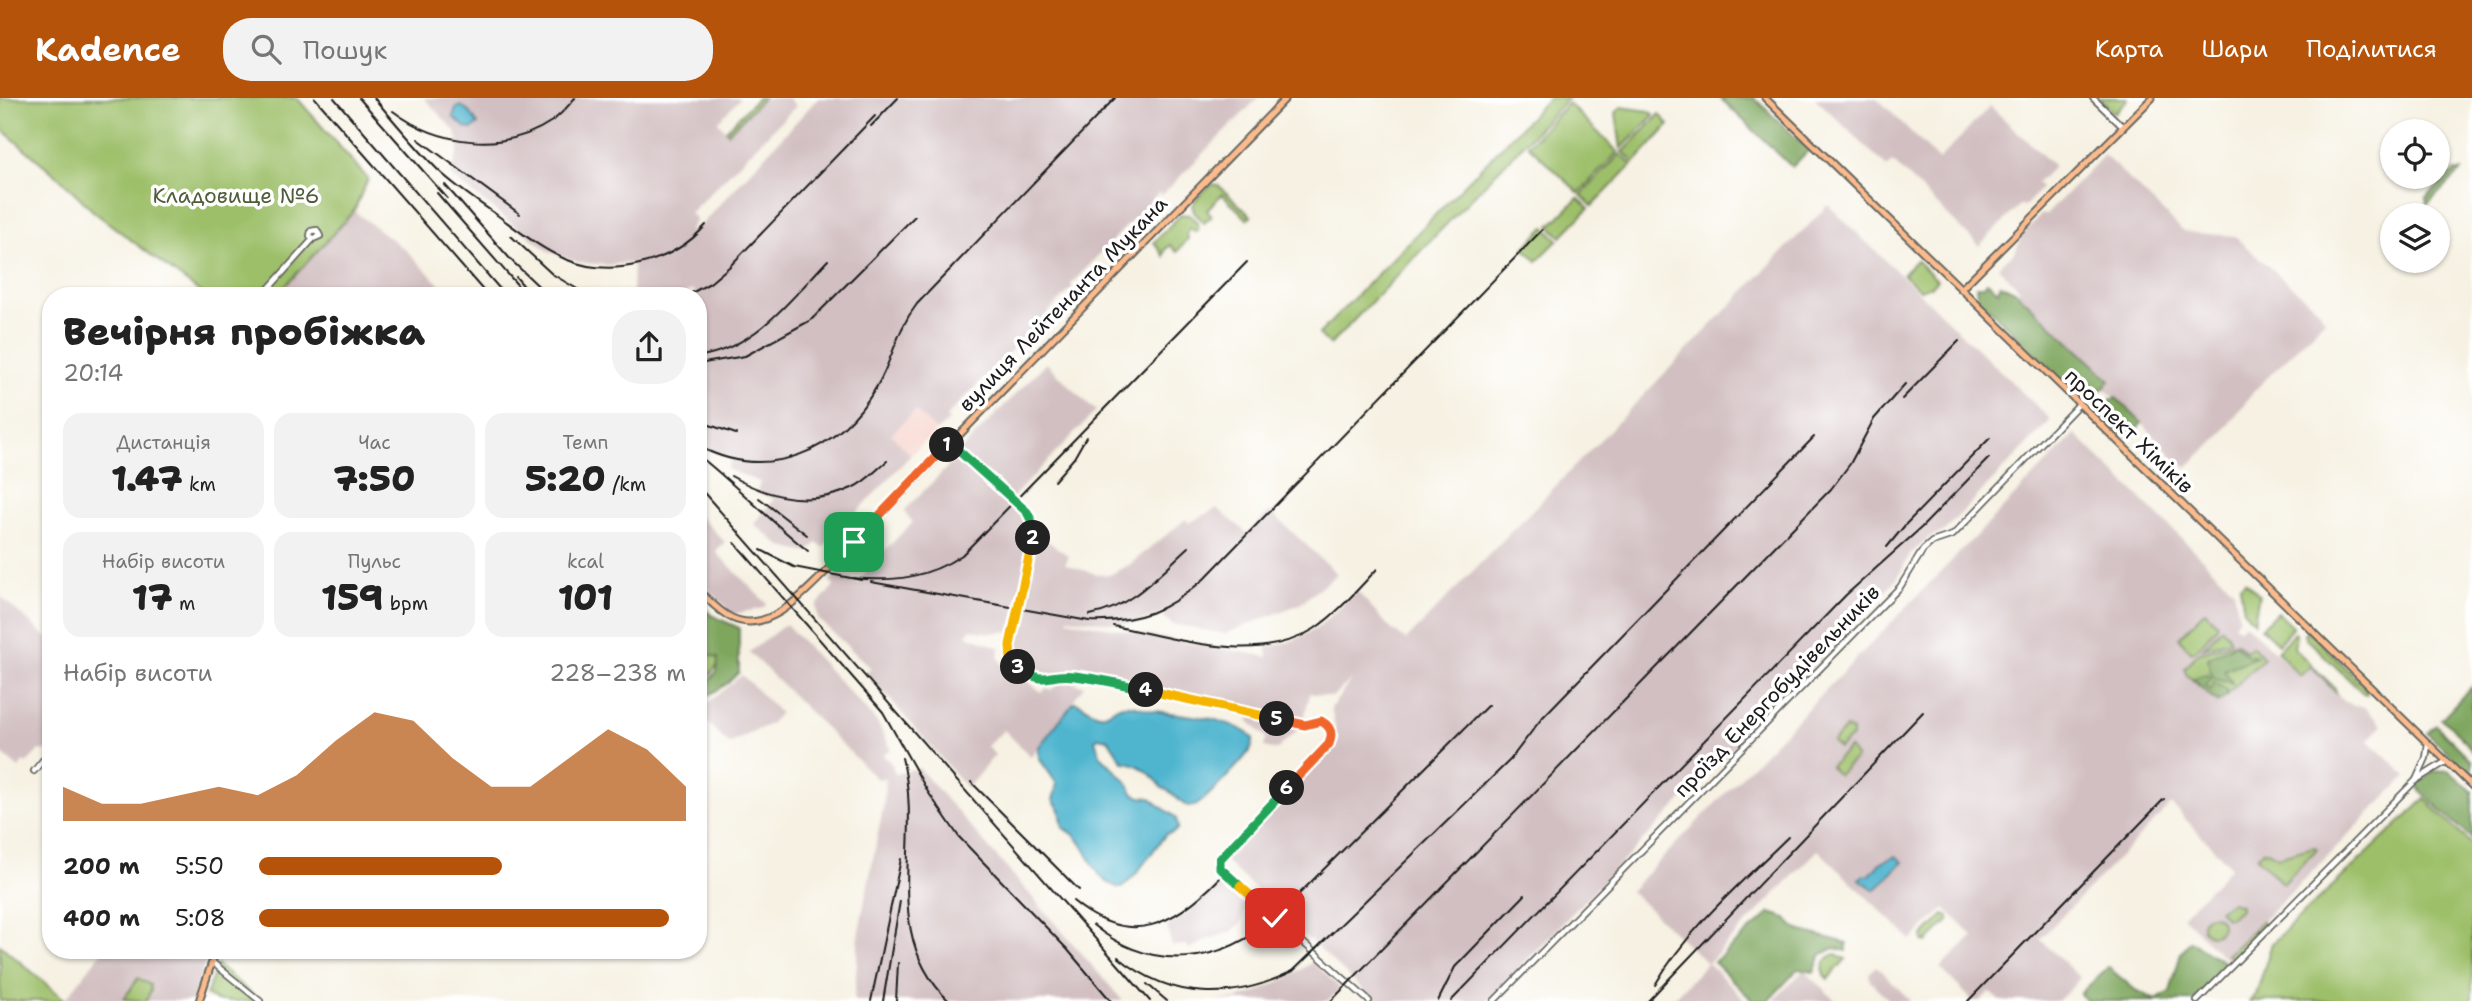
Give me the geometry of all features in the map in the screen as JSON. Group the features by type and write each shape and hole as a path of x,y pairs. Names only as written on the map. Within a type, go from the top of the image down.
{"main road":[{"name":"вулиця Лейтенанта Мукана","path":"707,599 719,610 737,620 755,621 779,613 844,554 1286,98"},
{"name":"проспект Хіміків","path":"1765,98 2472,786"},
{"path":"1961,289 2152,98"},
{"path":"199,1001 213,959"}],"street":[{"path":"2093,98 2123,127"},
{"path":"270,287 313,239"},
{"name":"проїзд Енергобудівельників","path":"1494,1001 1900,587 1923,550 1932,542 1953,535 2079,404"},
{"path":"950,443 1027,512 1032,522 1032,542 1010,645 1011,660 1015,665 1034,678 1073,675 1305,725 1321,721 1331,730 1329,744 1219,863 1220,868 1235,882 1369,1001"},
{"path":"2416,780 2426,758 2428,743"},
{"path":"34,771 42,761"},
{"path":"2197,1001 2416,780 2447,761"},
{"path":"212,962 260,1001"}],"shaded area":[{"path":"424,98 740,98 718,122 728,133 764,98 788,98 796,106 690,213 696,220 689,231 701,225 818,98 1258,98 1162,195 1159,192 1157,194 1071,284 1072,288 946,417 949,421 936,431 916,411 891,434 911,455 823,548 817,543 807,553 782,547 754,524 774,499 757,493 760,482 727,469 732,457 707,448 707,287 632,287 633,263 605,265 578,262 548,251 454,179 451,174 460,144 455,131"},
{"path":"1815,98 1877,98 1939,160 1990,106 2054,166 2037,183 2041,188 2025,206 2020,205 1979,246 1893,162 1887,167"},
{"path":"2104,155 2184,232 2234,236 2320,311 2325,320 2255,390 2219,437 2187,467 2178,462 2142,423 2104,388 2110,380 2015,291 2020,289 1998,267 2016,251 2021,236 2041,214 2047,214"},
{"path":"1828,205 2051,420 1943,532 1928,538 1910,555 1896,580 1487,1001 1375,1001 1225,861 1338,740 1331,708 1352,679 1332,697 1310,693 1304,719 1070,672 1040,678 1014,661 1012,653 1017,644 1021,619 1024,619 1038,540 1046,540 1069,556 1065,564 1096,574 1109,575 1129,565 1186,519 1189,523 1217,508 1247,533 1270,511 1337,574 1300,604 1225,634 1171,624 1163,616 1169,609 1150,619 1123,624 1067,620 1268,657 1267,647 1289,642 1316,629 1357,591 1390,628 1406,640"},
{"path":"354,211 407,251 442,287 284,287"},
{"path":"1046,363 1096,411 1011,499 960,451"},
{"path":"917,411 936,431 911,455 890,434"},
{"path":"2075,434 2234,590 2239,617 2234,624 2239,629 2245,623 2300,677 2310,666 2344,701 2353,706 2363,706 2382,725 2368,740 2407,776 2225,959 2182,916 2231,867 2171,804 2040,939 2080,978 2058,1001 2000,1001 1989,992 1980,1001 1973,1001 1940,968 1973,936 1945,908 1911,940 1818,850 1708,963 1746,1001 1671,1001 1707,963 1630,891"},
{"path":"958,456 1028,518 1031,534 1011,631 989,633 970,629 967,635 1000,648 998,656 1001,663 1042,692 1047,688 1051,690 1060,682 1070,681 1084,686 1031,757 1004,730 987,746 995,755 967,788 866,672 871,668 818,619 816,606 834,586 830,581 835,576 860,584 868,567 913,522 905,510"},
{"path":"707,524 725,542 716,552 767,604 763,608 733,614 707,588"},
{"path":"1,597 42,633 42,750 39,750 26,764 23,762 19,768 0,752"},
{"path":"786,624 877,722 891,749 883,755 892,764 895,774 919,768 1123,1001 854,1001 859,930 884,803 885,778 877,779 749,652"},
{"path":"742,675 780,713 770,724 729,744 707,723 707,704"},
{"path":"1251,717 1301,727 1276,750 1264,747 1266,738 1248,720"},
{"path":"1227,881 1252,903 1245,910 1241,923 1231,932 1189,949 1187,945 1172,946 1167,926 1187,913 1222,882"},
{"path":"96,959 206,959 192,1001 64,1001"},
{"path":"1313,962 1341,989 1327,1001 1216,1001 1238,999 1257,992"},
{"path":"1876,966 1911,1001 1890,1001 1870,981 1869,974"},
{"path":"1804,970 1836,1001 1773,1001"}],"green space":[{"name":"Кладовище №6","path":"0,98 297,98 368,179 354,211 284,287 193,287 94,212 64,182 0,128"},
{"path":"757,98 763,98 728,133 726,130"},
{"path":"1549,98 1568,98 1330,345 1319,334"},
{"path":"1720,98 1754,98 1809,150 1792,167"},
{"path":"2099,98 2127,98 2128,99 2114,113"},
{"path":"1568,103 1618,152 1579,193 1528,145"},
{"path":"1621,107 1649,111 1654,115 1621,149 1616,113"},
{"path":"1660,114 1669,125 1634,163 1623,152"},
{"path":"1620,154 1632,165 1592,206 1581,195"},
{"path":"2455,171 2461,171 2450,182 2450,176"},
{"path":"1213,184 1219,186 1251,216 1247,219 1222,194 1207,210 1212,216 1204,223 1194,212 1192,205 1203,191"},
{"path":"2436,189 2443,189 2429,203 2426,198"},
{"path":"1578,198 1589,208 1561,237 1550,226"},
{"path":"1181,214 1190,215 1198,224 1198,230 1195,232 1191,228 1187,232 1188,239 1177,252 1170,245 1164,256 1154,242"},
{"path":"1545,227 1558,240 1537,261 1524,248"},
{"path":"1916,260 1937,280 1931,286 1920,290 1903,274"},
{"path":"1987,282 1998,291 2000,284 2015,291 2110,380 2104,388 2087,397 2070,388 1977,297 1976,286 1984,286"},
{"path":"2116,398 2142,423 2131,435 2118,435 2101,412 2100,407 2105,401"},
{"path":"2245,581 2259,594 2254,622 2244,611 2240,586"},
{"path":"707,611 739,628 739,672 728,683 707,696 707,684 717,671 718,658 707,654"},
{"path":"2205,611 2217,623 2217,627 2191,652 2179,638"},
{"path":"2277,612 2293,627 2278,644 2261,628"},
{"path":"2222,628 2230,640 2203,648"},
{"path":"2308,631 2366,688 2367,694 2305,637 2304,633"},
{"path":"2294,633 2294,648 2335,688 2336,693 2311,666 2300,676 2277,651"},
{"path":"707,642 726,654 707,678"},
{"path":"2236,642 2246,651 2252,646 2264,658 2218,703 2186,674 2185,668 2198,653"},
{"path":"2235,644 2246,654 2256,657 2224,670 2232,683 2215,679 2210,671 2208,658"},
{"path":"2208,675 2212,678 2206,685 2211,690 2214,682 2226,690 2227,696 2220,701 2213,699 2193,679"},
{"path":"2472,686 2472,750 2451,726 2441,719"},
{"path":"2436,725 2472,761 2472,776 2427,733"},
{"path":"1846,728 1852,731 1852,737 1839,748 1832,742"},
{"path":"1849,748 1856,758 1838,775 1830,766"},
{"path":"2448,770 2472,791 2472,839 2422,793 2418,785 2433,772"},
{"path":"2425,799 2472,845 2472,1001 2250,1001 2256,995 2272,943"},
{"path":"2317,848 2316,850 2283,884 2257,857 2267,850 2278,857"},
{"path":"2232,902 2240,905 2240,909 2230,918 2226,918 2219,910"},
{"path":"1770,913 1787,918 1795,929 1847,943 1847,951 1834,948 1821,955 1814,972 1798,969 1768,1001 1753,1001 1714,962"},
{"path":"1944,915 1949,917 1948,921 1927,942 1923,941 1923,936"},
{"path":"2212,915 2219,918 2222,925 2219,932 2212,935 2205,932 2202,925 2205,918"},
{"path":"2262,921 2266,926 2233,959 2229,957 2227,955"},
{"path":"2190,941 2227,964 2194,1001 2087,1001 2080,994 2108,967 2134,989 2156,1000 2170,992 2181,953"},
{"path":"0,945 64,999 64,1001 0,1001"},
{"path":"1836,954 1846,959 1828,979 1824,975 1824,965 1829,957"},
{"path":"217,965 260,1001 217,1001 206,995"},
{"path":"138,978 150,985 151,990 146,1001 124,999"}],"water":[{"path":"461,106 468,110 478,124 472,129 466,128 453,117 456,108"},
{"path":"1074,702 1100,714 1127,705 1207,718 1232,725 1253,738 1248,753 1233,770 1198,804 1189,806 1162,788 1146,770 1123,762 1108,739 1098,737 1095,741 1101,756 1127,782 1133,793 1150,798 1176,818 1178,828 1166,834 1122,888 1112,885 1098,873 1079,840 1063,828 1060,810 1053,800 1057,784 1039,758 1038,748"},
{"path":"1896,856 1903,862 1875,890 1859,879 1864,875 1869,876 1880,863"}],"railway":[{"path":"315,98 480,287"},
{"path":"334,98 498,287"},
{"path":"359,98 447,198"},
{"path":"374,98 445,176 530,239 565,259 602,267 641,264 677,249 706,225"},
{"path":"393,111 430,132 450,138 492,141 533,131 555,119 575,98"},
{"path":"871,126 898,98"},
{"path":"707,450 724,457 750,462 775,461 800,455 822,444 843,428 877,386 904,324 917,304 1115,98"},
{"path":"703,287 729,267 875,116"},
{"path":"418,139 520,214"},
{"path":"445,185 512,261 539,287"},
{"path":"437,193 519,287"},
{"path":"707,362 745,356 811,320 915,216"},
{"path":"871,582 1089,621 1122,620 1164,607 1204,579 1542,230"},
{"path":"511,236 552,274 574,287"},
{"path":"707,355 722,351 756,332 772,319 828,260"},
{"path":"853,578 910,577 936,569 962,555 1247,262"},
{"path":"516,277 524,287"},
{"path":"1902,399 1959,341"},
{"path":"1331,1001 1831,489 1850,464 1874,419 1905,384"},
{"path":"707,424 736,434"},
{"path":"1054,481 1074,458 1086,437"},
{"path":"1118,957 1160,982 1203,992 1248,988 1293,971 1510,760 1542,718 1814,437"},
{"path":"1887,547 1990,438"},
{"path":"1451,1001 1846,595 1922,527 1989,458"},
{"path":"731,476 745,484 775,494 821,497 837,494 857,485 887,461"},
{"path":"707,462 808,551"},
{"path":"707,496 1150,1001"},
{"path":"759,498 807,535"},
{"path":"735,543 883,712 928,792 959,837 1067,949 1111,1001"},
{"path":"1090,615 1131,598 1189,547"},
{"path":"761,550 794,567 861,580"},
{"path":"1113,626 1215,646 1267,646 1291,640 1323,623 1377,569"},
{"path":"1093,925 1116,941 1163,957 1211,953 1234,945 1278,915 1488,705"},
{"path":"1648,1001 1923,712"},
{"path":"902,758 908,789 909,915 915,945 927,974 949,1001"},
{"path":"971,782 1079,890"},
{"path":"1968,1001 2164,799"},
{"path":"1655,985 1699,925 1788,837"},
{"path":"871,1001 901,859"},
{"path":"1073,901 1094,916 1114,924 1133,927 1151,925 1169,919 1186,908 1220,878"},
{"path":"1438,1001 1455,967 1525,895"},
{"path":"883,1001 900,901"},
{"path":"896,1001 898,963"},
{"path":"1147,984 1167,1001"}],"route":[{"path":"854,542 950,443 1027,512 1032,522 1034,533 1010,645 1011,660 1015,665 1034,678 1073,675 1305,725 1321,721 1326,724 1331,730 1329,744 1220,859 1220,868 1275,918"}]}
